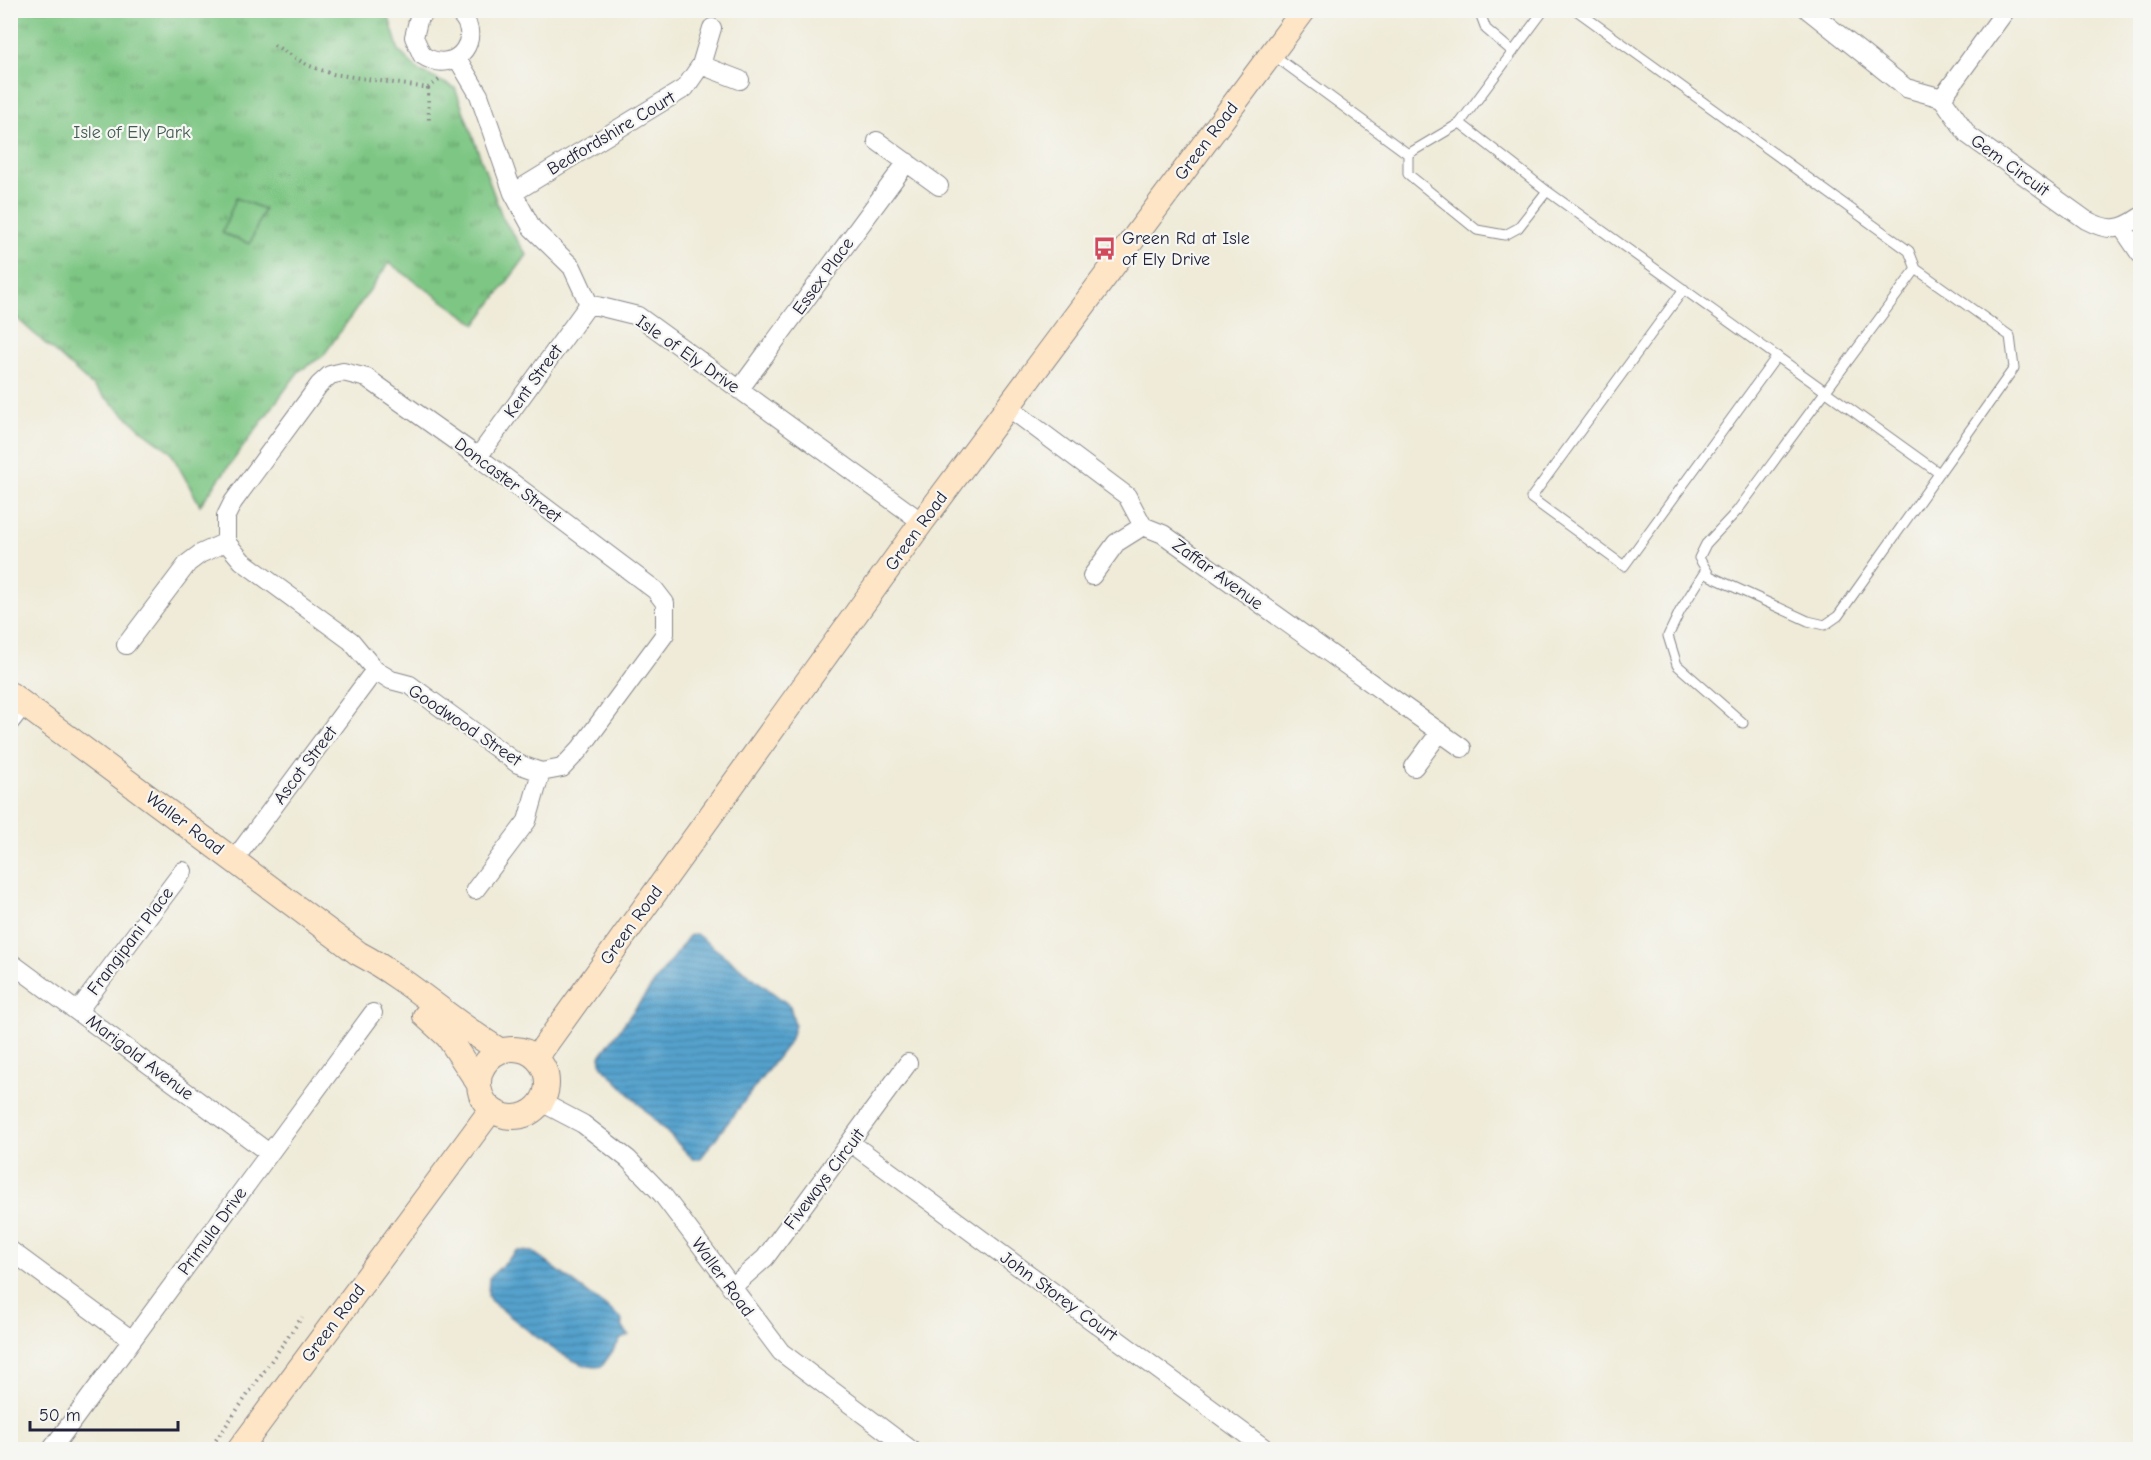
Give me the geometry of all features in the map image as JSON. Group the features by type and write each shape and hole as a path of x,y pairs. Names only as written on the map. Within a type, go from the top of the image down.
{"street":[{"name":"Green Road","path":"536,1058 922,522 1304,10"},
{"path":"1808,10 1906,88 1942,98 2006,10"},
{"path":"420,13 414,37 422,55 440,63 457,58 466,49 469,37 468,25 460,12"},
{"name":"Bedfordshire Court","path":"513,193 686,88 701,65 712,28"},
{"path":"457,58 479,95 513,193 532,228 572,267 589,304"},
{"path":"701,65 740,80"},
{"name":"Gem Circuit","path":"1942,98 1968,135 2086,220 2100,227 2123,228"},
{"path":"877,141 939,186"},
{"name":"Essex Place","path":"739,390 907,162"},
{"path":"2140,217 2123,228 2140,254"},
{"name":"Isle of Ely Drive","path":"589,304 638,316 922,522"},
{"name":"Kent Street","path":"478,457 589,304"},
{"name":"Doncaster Street","path":"226,542 226,516 233,501 319,385 330,375 355,373 367,378 478,457 655,590 665,603 665,634 580,749 562,768 541,772"},
{"path":"1008,407 1127,496 1143,526 1116,543 1092,576"},
{"name":"Zaffar Avenue","path":"1143,526 1162,534 1462,748"},
{"path":"126,645 188,563 200,554 226,542"},
{"name":"Goodwood Street","path":"226,542 242,561 351,641 375,670 391,680 410,685 518,764 541,772"},
{"name":"Ascot Street","path":"234,860 375,670"},
{"name":"Waller Road","path":"15,707 234,860 358,953 390,970 450,1018 501,1051"},
{"path":"1414,767 1440,732"},
{"path":"475,890 527,821 541,772"},
{"name":"Frangipani Place","path":"78,1011 183,871"},
{"name":"Waller Road","path":"358,953 380,978 448,1037 478,1083"},
{"name":"Marigold Avenue","path":"10,962 269,1154"},
{"name":"Primula Drive","path":"51,1449 373,1012"},
{"path":"520,1050 536,1058 542,1065 547,1083 542,1102 527,1114 518,1117 499,1115 491,1110 482,1098 478,1083 485,1064 501,1051 520,1050"},
{"name":"Fiveways Circuit","path":"731,1288 765,1258 909,1063"},
{"name":"Waller Road","path":"542,1102 583,1125 628,1159 662,1194 781,1352 911,1449"},
{"name":"Green Road","path":"239,1449 491,1110"},
{"name":"John Storey Court","path":"851,1143 1267,1449"},
{"path":"10,1250 132,1340"}],"lane":[{"path":"1482,10 1480,13 1486,29 1513,52"},
{"path":"1408,154 1460,123 1544,10"},
{"path":"1576,10 1909,251 1916,269 2010,336 2014,352 2014,368 1838,616 1825,626 1808,621 1710,576 1699,558 1706,544 1737,510 1916,269"},
{"path":"1272,54 1408,154"},
{"path":"1460,123 1547,191 1939,473"},
{"path":"1408,154 1408,174 1477,230 1505,235 1518,228 1547,191"},
{"path":"1684,289 1531,498 1605,553 1624,566 1777,356"},
{"path":"1706,570 1680,611 1668,636 1677,665 1743,723"}],"path":[{"path":"274,45 307,65 333,74 428,88 442,78"},
{"path":"428,88 429,122"},
{"path":"209,1449 302,1317"}],"green space":[{"name":"Isle of Ely Park","path":"11,10 387,11 399,51 419,71 455,88 503,219 527,255 476,324 389,263 323,356 299,371 200,505 170,451 143,431 11,313","holes":["236,198 264,209 250,244 222,233"]},
{"path":"236,197 264,209 250,244 222,233"}],"water":[{"path":"696,934 790,1006 795,1025 790,1041 700,1159 693,1159 602,1066 600,1056 689,936"},
{"path":"517,1251 533,1252 621,1318 623,1328 629,1335 621,1339 602,1366 590,1366 576,1362 545,1343 491,1301 488,1296 489,1278"}],"place":[{"name":"Green Rd at Isle of Ely Drive","path":"1104,248"}]}
